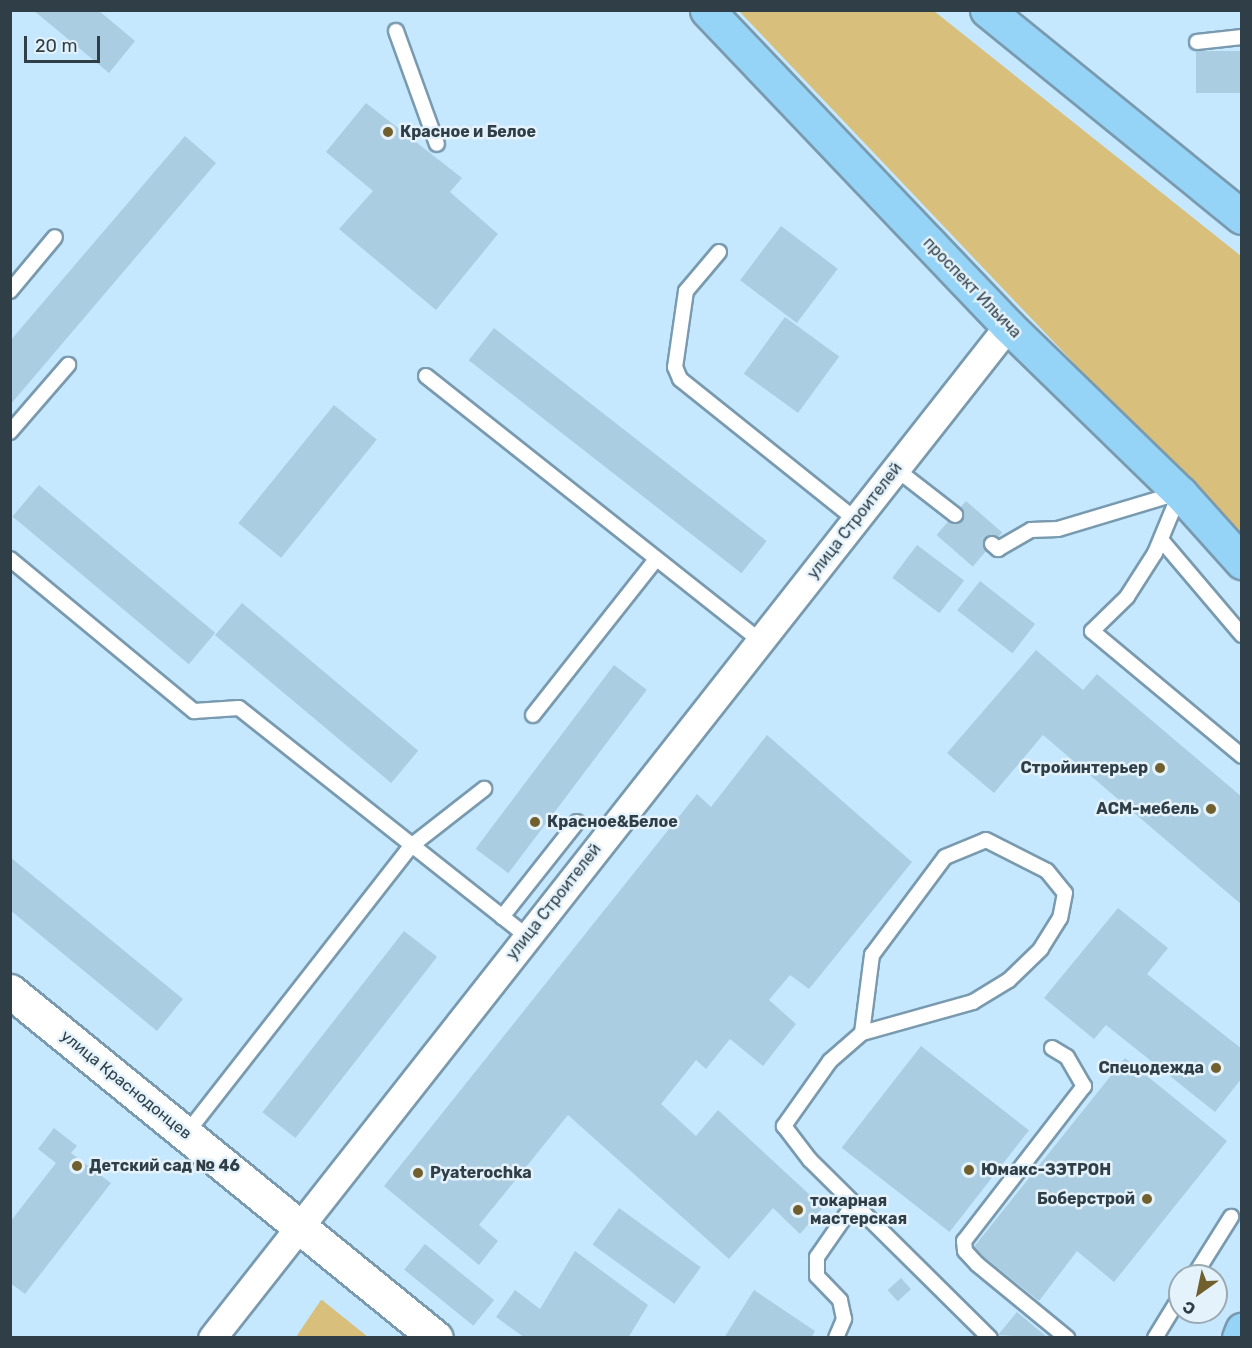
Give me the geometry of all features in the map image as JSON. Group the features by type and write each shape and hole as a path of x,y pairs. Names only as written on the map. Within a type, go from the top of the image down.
{"main road":[{"name":"проспект Ильича","path":"707,10 1008,326 1180,493 1242,562"},
{"path":"987,10 1242,217"},
{"path":"1239,1338 1242,1330"}],"street":[{"name":"улица Строителей","path":"212,1338 298,1225 1008,326"},
{"name":"улица Краснодонцев","path":"10,991 430,1335"}],"lane":[{"path":"396,31 438,144"},
{"path":"1197,42 1242,37"},
{"path":"10,291 55,237"},
{"path":"720,252 686,291 675,367 680,380 856,520"},
{"path":"10,432 68,365"},
{"path":"426,376 759,642"},
{"path":"896,469 955,515"},
{"path":"1180,493 1163,542 1127,597 1092,631 1242,756"},
{"path":"992,544 998,549 1031,530 1058,529 1180,493"},
{"path":"1163,542 1242,635"},
{"path":"10,559 194,711 239,708 527,936"},
{"path":"533,715 656,559"},
{"path":"186,1134 411,846 484,789"},
{"path":"502,917 577,822"},
{"path":"862,1033 872,955 945,857 986,840 1047,871 1065,893 1060,918 1041,949 1009,980 973,1002 862,1033 830,1061 784,1126 853,1204 990,1338"},
{"path":"1053,1048 1067,1057 1084,1086 964,1241 965,1251 977,1264 1066,1338"},
{"path":"836,1338 844,1319 840,1300 817,1276 817,1257 853,1204"},
{"path":"1202,1264 1231,1217"},
{"path":"1155,1338 1168,1317"}],"shaded area":[{"path":"739,11 934,11 1241,256 1241,539"},
{"path":"322,1300 368,1337 296,1337"}],"building":[{"path":"33,10 98,10 135,41 109,73"},
{"path":"1196,51 1242,51 1242,93 1196,93"},
{"path":"366,103 462,178 450,192 498,234 436,310 339,229 373,191 326,152"},
{"path":"185,136 216,163 10,405 10,341"},
{"path":"781,226 838,269 797,323 740,280"},
{"path":"785,317 839,356 798,413 744,374"},
{"path":"494,328 767,541 741,573 469,360"},
{"path":"334,405 377,440 281,558 238,523"},
{"path":"39,485 215,633 189,664 13,516"},
{"path":"966,501 1002,532 973,566 936,535"},
{"path":"917,545 964,581 939,613 892,578"},
{"path":"980,581 1035,624 1012,653 957,610"},
{"path":"242,603 418,751 391,783 215,635"},
{"path":"1036,650 1083,690 1097,674 1242,797 1242,905 1043,735 994,793 947,753"},
{"path":"614,665 647,690 508,873 476,849"},
{"path":"767,735 912,862 809,989 790,975 769,1000 796,1024 763,1066 730,1039 706,1069 696,1060 661,1104 696,1136 718,1110 823,1207 800,1234 773,1208 729,1259 568,1115 479,1225 498,1241 479,1265 384,1186 697,794 711,807"},
{"path":"10,857 183,999 157,1031 10,910"},
{"path":"1118,908 1168,948 1147,974 1242,1049 1242,1078 1215,1112 1106,1025 1094,1039 1044,998"},
{"path":"404,931 437,957 295,1138 262,1112"},
{"path":"921,1046 1029,1130 950,1232 842,1148"},
{"path":"1125,1058 1227,1141 1114,1282 1077,1251 1039,1301 973,1248"},
{"path":"54,1128 77,1146 71,1153 111,1183 25,1294 10,1283 10,1222 56,1163 38,1149"},
{"path":"619,1208 701,1267 674,1304 593,1244"},
{"path":"425,1244 494,1300 473,1326 404,1270"},
{"path":"575,1251 648,1305 628,1338 525,1338 496,1317 515,1290 540,1309"},
{"path":"901,1278 911,1289 898,1301 888,1290"},
{"path":"754,1290 815,1331 811,1338 724,1338"},
{"path":"1017,1312 1048,1338 998,1335"}],"place":[{"name":"Красное и Белое","path":"388,132"},
{"name":"Стройинтерьер","path":"1160,768"},
{"name":"АСМ-мебель","path":"1211,809"},
{"name":"Красное&Белое","path":"535,822"},
{"name":"Спецодежда","path":"1216,1068"},
{"name":"Детский сад № 46","path":"77,1166"},
{"name":"Юмакс-ЗЭТРОН","path":"969,1170"},
{"name":"Pyaterochka","path":"418,1173"},
{"name":"Боберстрой","path":"1147,1199"},
{"name":"токарная мастерская","path":"798,1210"}]}
